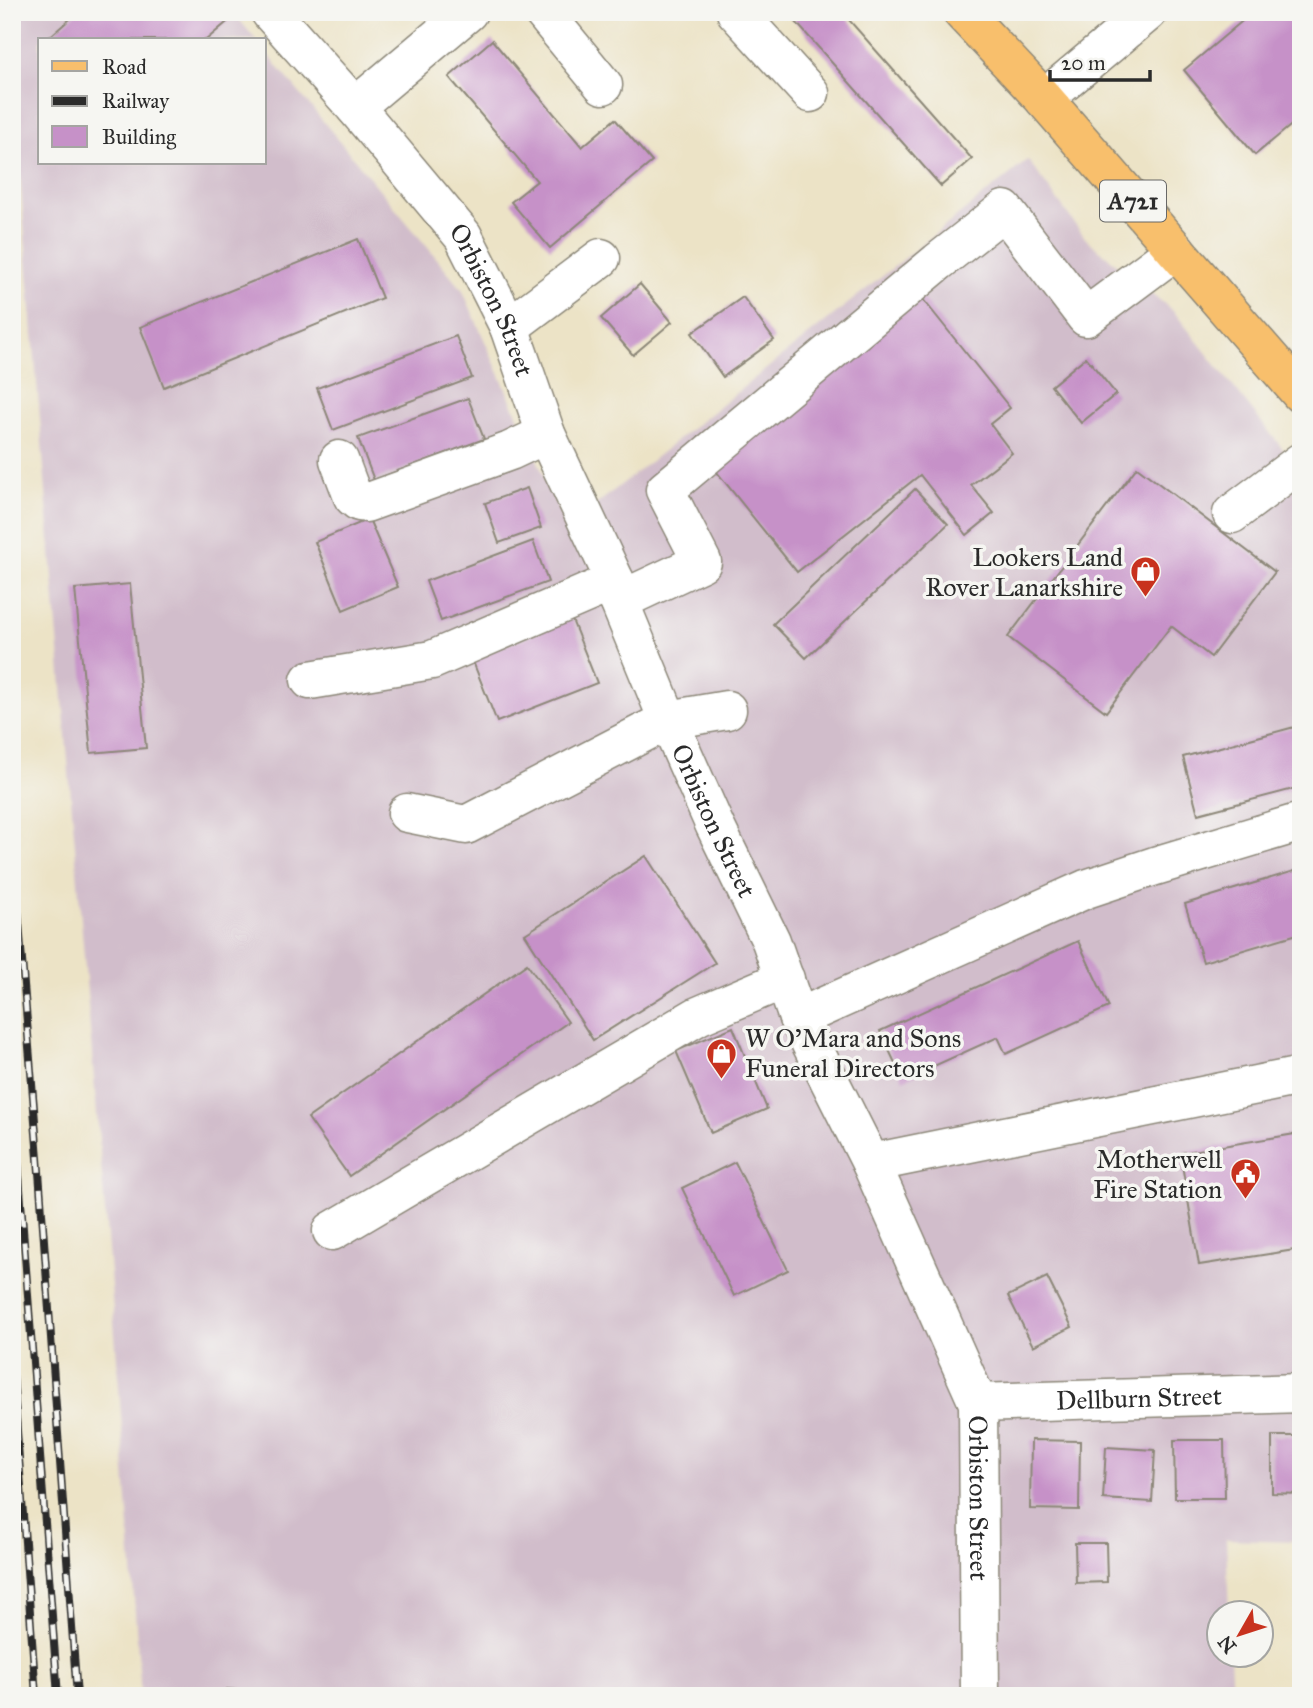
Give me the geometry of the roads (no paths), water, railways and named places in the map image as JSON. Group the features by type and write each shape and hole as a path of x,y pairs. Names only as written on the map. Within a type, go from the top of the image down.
{"main road":[{"name":"A721","path":"962,12 1044,99 1301,394"}],"street":[{"name":"Orbiston Street","path":"270,12 355,107 463,236 509,327 546,433 617,591 668,720 715,826 771,941 798,1018 871,1163 978,1403 981,1696"},
{"path":"355,107 468,12"},
{"path":"543,12 603,85"},
{"path":"736,12 810,93"},
{"path":"1044,99 1148,12"},
{"path":"310,680 432,660 702,562 665,490 1004,210 1086,317 1176,250"},
{"path":"509,327 601,258"},
{"path":"339,460 353,497 359,502 366,502 510,451 546,433"},
{"path":"1231,514 1301,462"},
{"path":"407,813 466,825 668,720 727,710"},
{"path":"798,1018 1086,889 1301,822"},
{"path":"332,1231 698,1016 785,979"},
{"path":"871,1163 1301,1076"},
{"name":"Dellburn Street","path":"978,1403 1301,1393"}],"railway":[{"path":"12,837 77,1696"},
{"path":"12,1082 58,1696"},
{"path":"12,1361 36,1696"}],"place":[{"name":"Lookers Land Rover Lanarkshire","path":"1146,599"},
{"name":"W O'Mara and Sons Funeral Directors","path":"722,1080"},
{"name":"Motherwell Fire Station","path":"1245,1201"}]}
